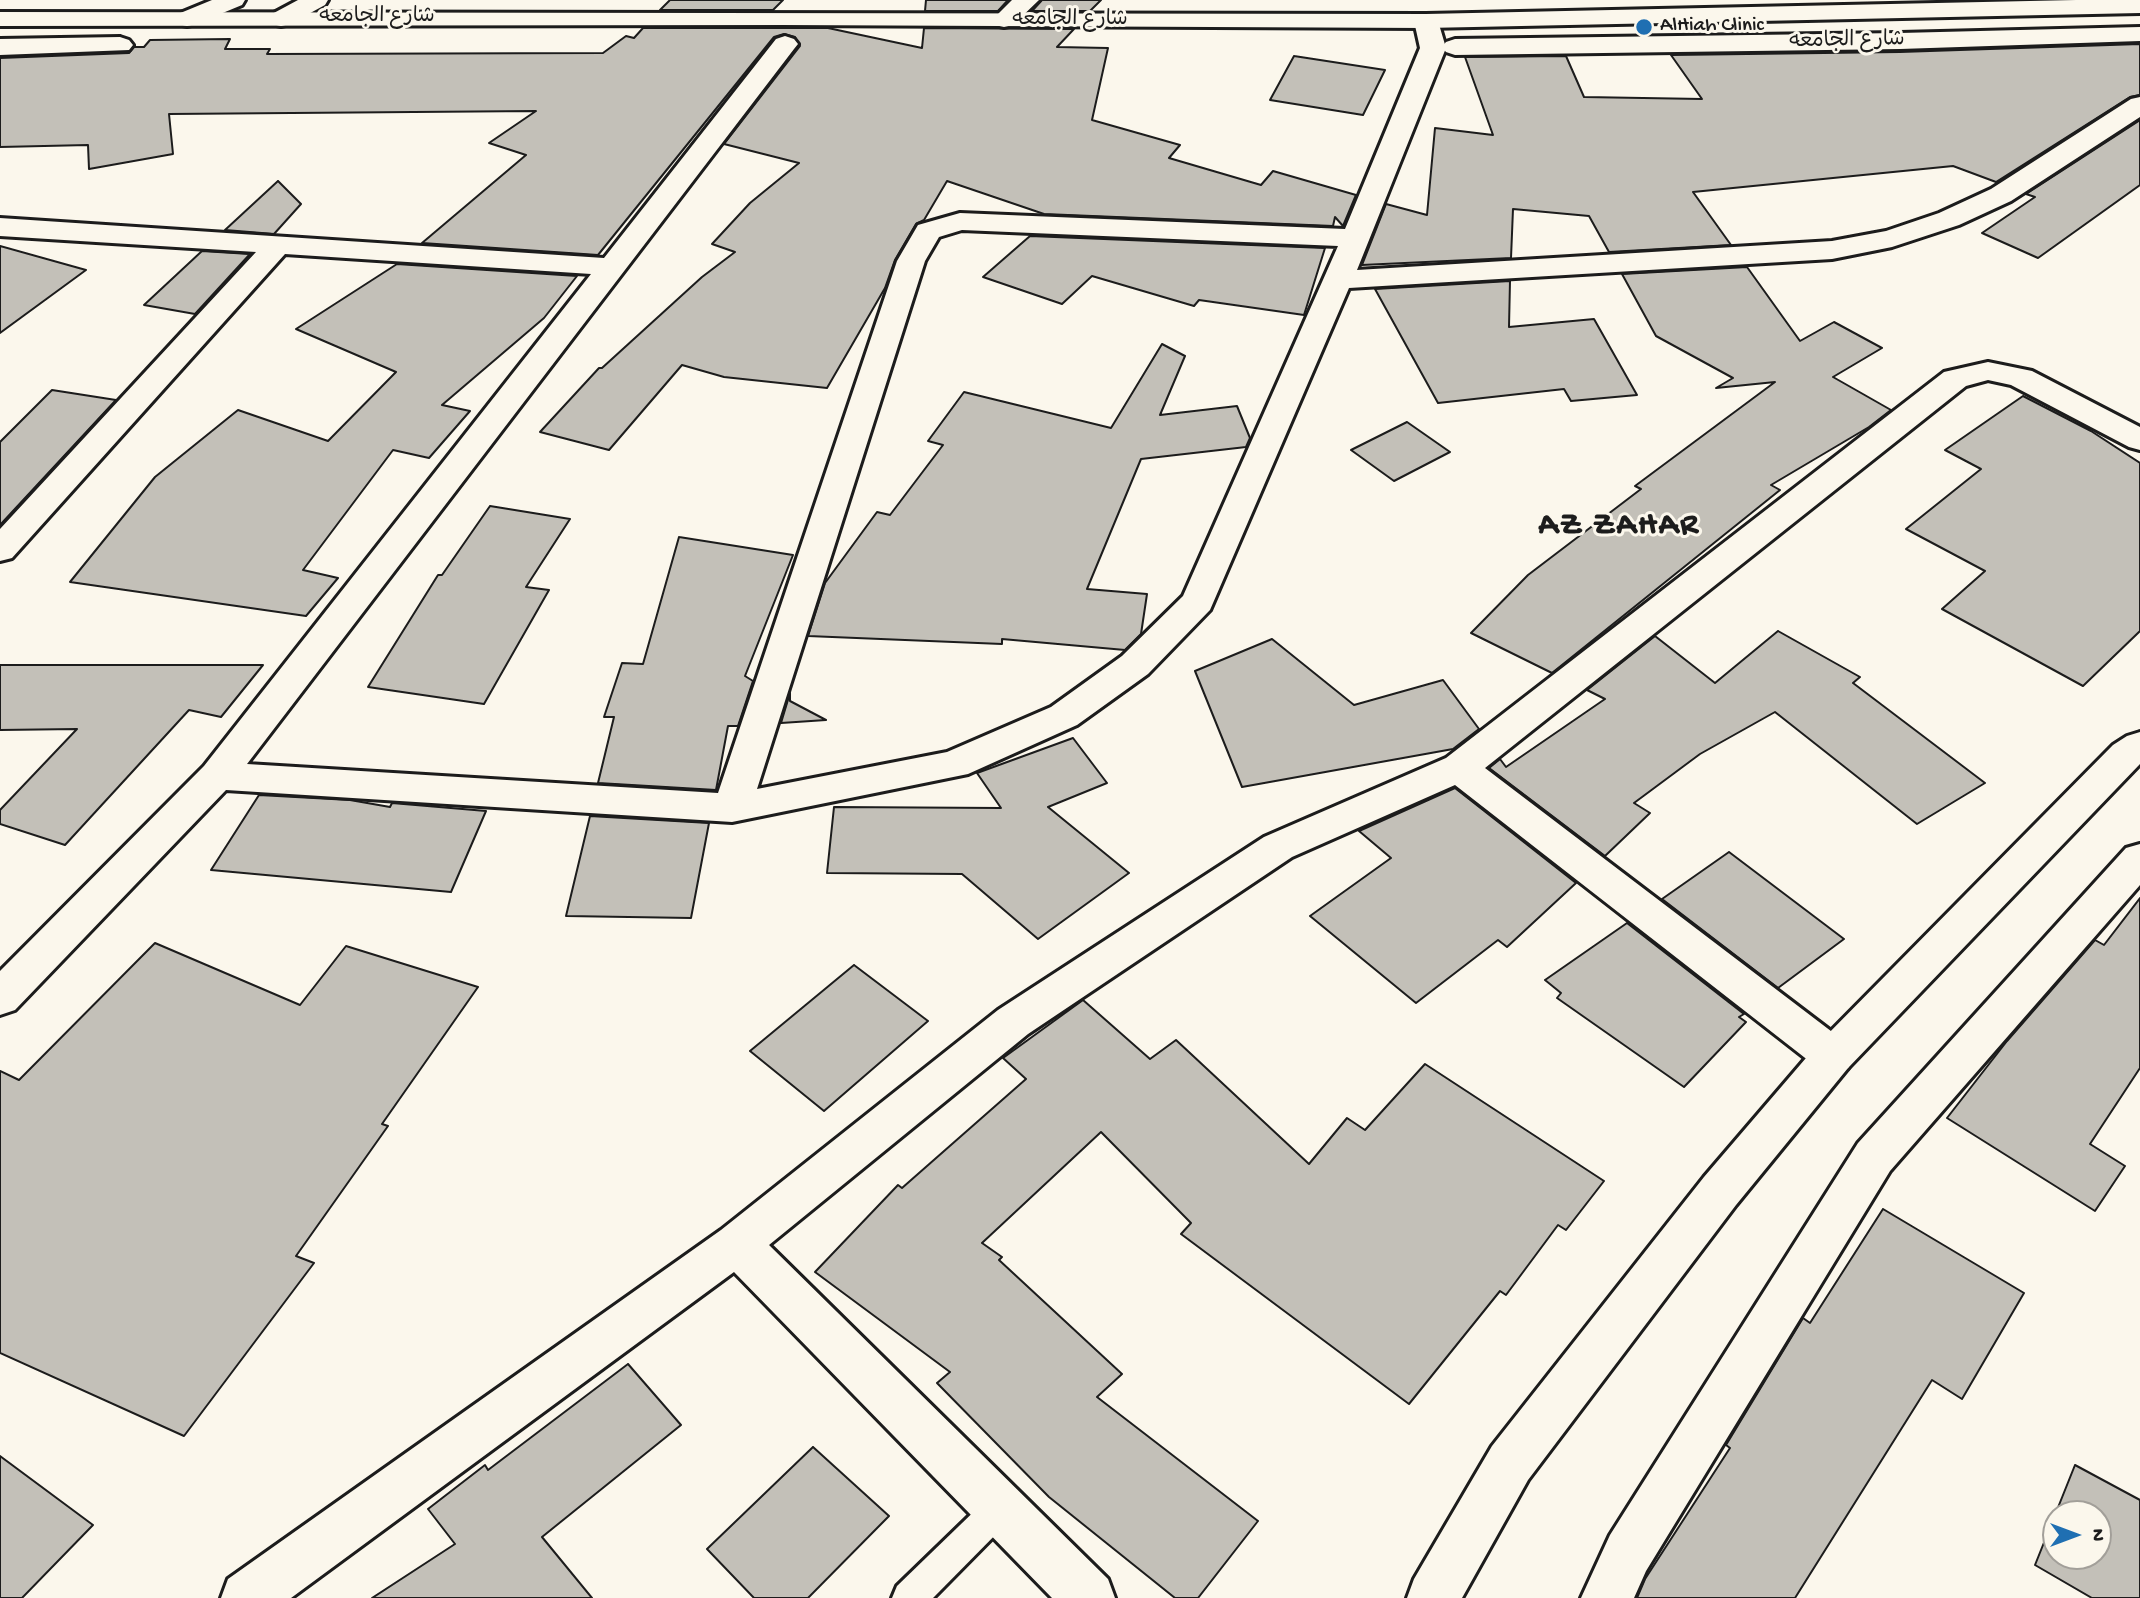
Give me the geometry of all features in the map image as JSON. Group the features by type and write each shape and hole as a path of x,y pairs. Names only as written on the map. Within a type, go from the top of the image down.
{"street":[{"path":"187,19 233,0"},
{"path":"281,19 316,0"},
{"path":"1004,20 1027,0"},
{"name":"شارع الجامعه","path":"1422,39 1882,6 2140,6"},
{"name":"شارع الجامعه","path":"0,19 1004,20 1422,39 1899,41 2140,34"},
{"path":"216,776 732,808 955,764 1064,716 1135,665 1198,602 1338,280 1422,39"},
{"path":"0,47 150,44"},
{"path":"0,998 216,776 785,44"},
{"path":"1338,280 1832,250 1892,238 1949,219 2001,195 2140,105"},
{"path":"732,808 911,261 928,231 960,221 1354,238"},
{"path":"0,227 612,267"},
{"path":"0,550 278,246"},
{"path":"247,1598 737,1244 1013,1022 1278,847 1459,768 1955,379 1988,372 2021,378 2140,440"},
{"path":"1433,1598 1510,1463 1720,1191 1833,1056 2126,755 2140,745"},
{"path":"1459,768 1833,1056"},
{"path":"1607,1598 1628,1553 1874,1157 2140,859"},
{"path":"737,1244 1089,1598"}],"lane":[{"path":"909,1598 1000,1508"}],"building":[{"path":"670,0 783,0 773,10 660,10"},
{"path":"926,0 1008,0 998,11 925,11"},
{"path":"1042,0 1101,0 1090,11 1032,11"},
{"path":"643,28 828,28 922,48 924,28 1074,29 1057,47 1108,48 1092,120 1180,145 1169,158 1261,185 1273,171 1356,195 1343,226 1335,217 1333,226 1044,214 947,181 924,220 916,224 895,260 885,288 827,388 724,377 682,365 609,450 540,432 599,368 702,277 735,252 712,244 750,203 799,163 724,144 800,46 795,37 784,34 774,37 598,255 422,243 526,155 489,143 536,111 169,114 173,154 89,169 88,145 0,147 0,58 129,53 134,47 144,47 150,40 230,39 225,49 270,49 267,54 603,53 626,36 634,38"},
{"path":"2140,44 2140,95 2130,97 1996,182 1953,166 1693,192 1731,245 1609,252 1589,216 1513,209 1511,258 1362,265 1386,204 1427,215 1435,128 1493,135 1465,57 1566,56 1584,97 1702,99 1671,55 1900,52"},
{"path":"1294,56 1385,70 1363,115 1270,100"},
{"path":"2140,120 2140,185 2038,258 1982,233 2035,197 2026,194"},
{"path":"278,181 301,204 274,234 225,230"},
{"path":"1030,236 1325,248 1304,315 1199,300 1194,306 1092,276 1062,304 983,277"},
{"path":"0,246 86,270 0,333"},
{"path":"202,251 250,254 195,314 144,305"},
{"path":"397,264 577,276 544,318 442,405 470,411 429,458 393,450 303,570 338,578 306,616 70,582 155,477 238,410 328,441 396,372 296,329"},
{"path":"1747,267 1800,341 1834,322 1882,348 1833,377 1891,410 1869,427 1771,485 1780,490 1552,673 1471,633 1528,575 1641,489 1635,486 1775,382 1716,388 1733,378 1656,336 1622,274"},
{"path":"1510,281 1509,327 1594,319 1637,395 1571,401 1564,389 1438,403 1375,289"},
{"path":"1162,344 1185,356 1160,415 1237,406 1250,438 1246,447 1141,459 1087,589 1147,594 1141,634 1125,650 1002,639 1002,644 808,636 825,583 877,512 890,515 943,445 928,441 964,392 1111,428"},
{"path":"52,390 116,400 0,525 0,442"},
{"path":"2023,396 2091,431 2140,463 2140,631 2083,686 1942,609 1985,571 1906,529 1981,469 1945,450"},
{"path":"1407,422 1450,452 1394,481 1351,450"},
{"path":"490,506 570,519 526,587 549,590 484,704 368,687 438,575 442,575"},
{"path":"679,537 793,555 745,676 753,681 738,726 728,726 716,790 598,783 614,717 604,717 622,663 643,664"},
{"path":"1778,631 1860,677 1853,683 1985,783 1917,824 1775,712 1700,754 1634,803 1650,813 1605,856 1489,768 1500,759 1506,767 1605,699 1587,690 1655,636 1715,683"},
{"path":"1272,639 1354,705 1443,680 1479,729 1453,749 1242,787 1195,671"},
{"path":"0,665 263,665 221,717 189,710 65,845 0,824 0,810 77,729 0,730"},
{"path":"790,693 790,701 826,720 781,723"},
{"path":"1073,738 1107,783 1048,807 1129,873 1038,939 962,874 827,873 834,807 1001,808 977,773"},
{"path":"1455,788 1576,883 1507,947 1498,940 1416,1003 1310,916 1391,858 1359,831"},
{"path":"259,795 350,800 390,807 392,803 486,811 451,892 211,870"},
{"path":"590,816 709,823 691,918 566,916"},
{"path":"1729,852 1844,939 1778,988 1662,899"},
{"path":"2140,898 2140,1068 2090,1144 2125,1166 2095,1211 1947,1118 2007,1041 2095,940 2104,945"},
{"path":"1627,923 1744,1014 1739,1017 1746,1022 1684,1087 1557,998 1561,993 1545,980"},
{"path":"155,943 300,1005 346,946 478,987 382,1124 388,1126 296,1256 314,1263 184,1436 0,1353 0,1071 19,1080"},
{"path":"854,965 928,1021 824,1111 750,1051"},
{"path":"1083,1000 1150,1059 1176,1040 1309,1164 1347,1118 1365,1130 1425,1064 1604,1181 1566,1230 1558,1225 1506,1295 1500,1291 1409,1404 1181,1234 1191,1223 1101,1132 982,1243 1002,1257 999,1260 1122,1374 1097,1397 1258,1521 1198,1598 1175,1598 1049,1497 937,1383 950,1372 815,1272 898,1185 902,1188 1026,1079 1003,1058"},
{"path":"1883,1209 2024,1293 1962,1399 1932,1380 1795,1598 1637,1598 1645,1579 1730,1448 1726,1445 1803,1318 1810,1323"},
{"path":"628,1364 681,1425 542,1537 592,1598 372,1598 455,1544 428,1509 485,1465 488,1470"},
{"path":"813,1447 889,1516 808,1598 754,1598 707,1549"},
{"path":"0,1456 93,1525 22,1598 0,1598"},
{"path":"2075,1465 2140,1500 2140,1598 2092,1598 2044,1570 2112,1570 2112,1500 2061,1500"},
{"path":"2042,1548 2042,1569 2035,1565"}],"place":[{"name":"AlHiah Clinic","path":"1644,27"}],"district":[{"name":"AZ ZAHAR","path":"1619,527"}]}
